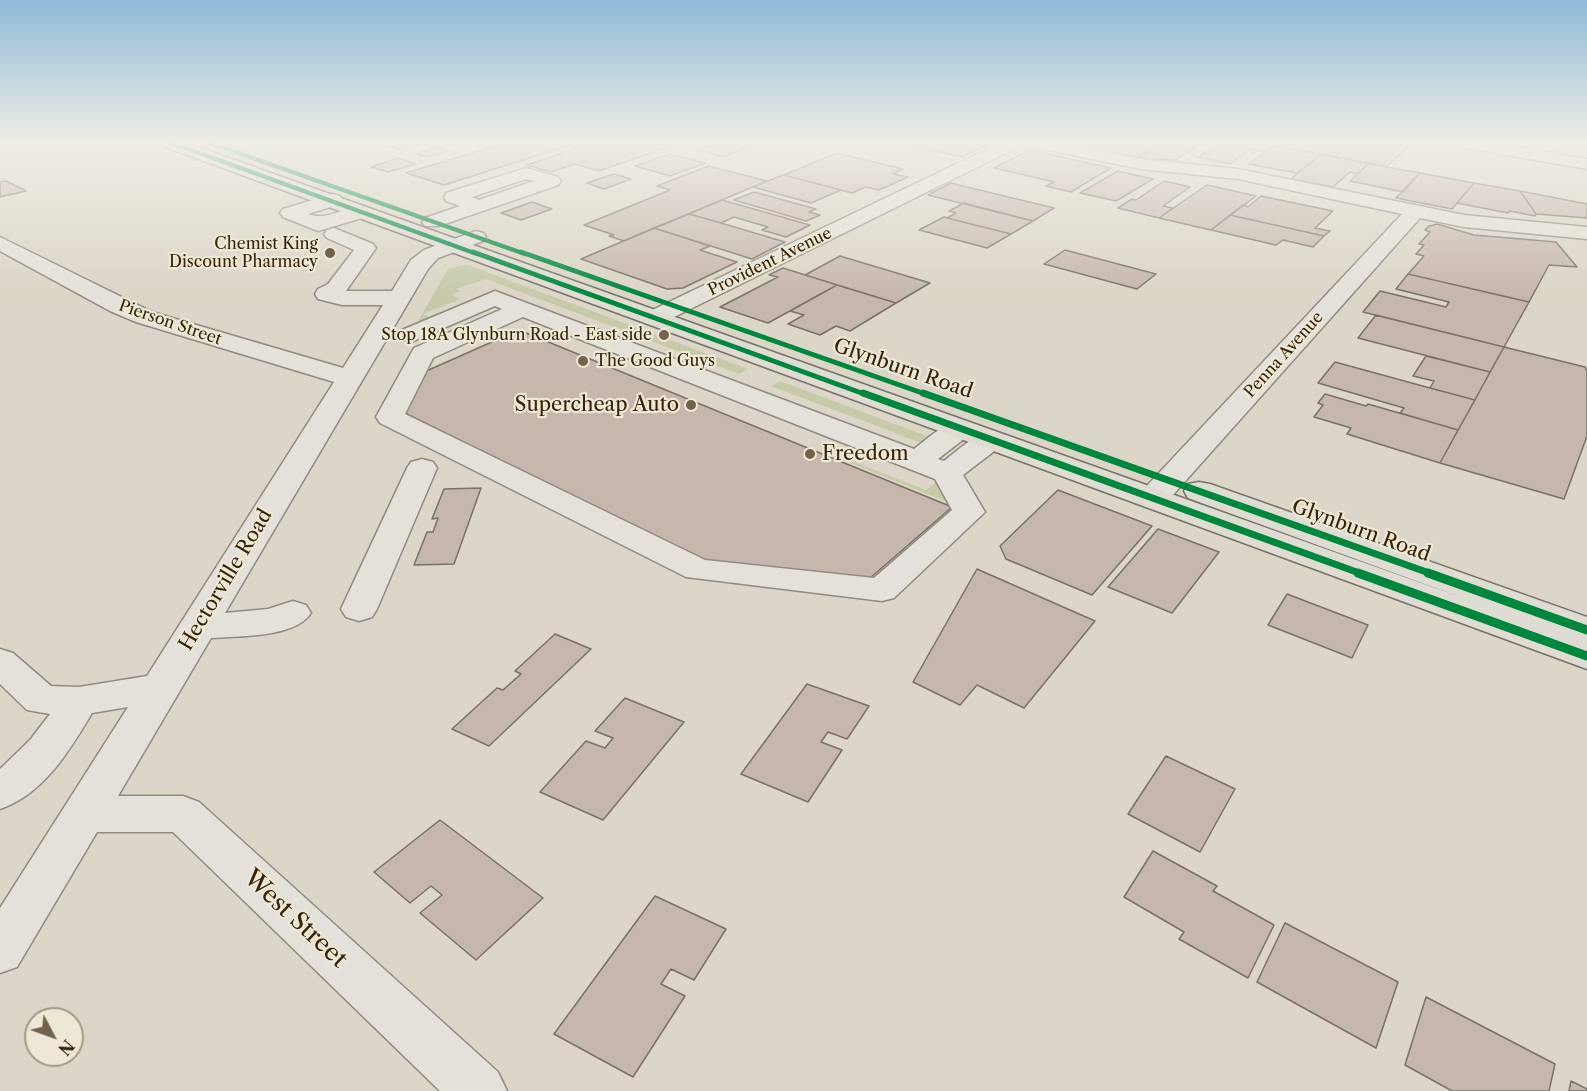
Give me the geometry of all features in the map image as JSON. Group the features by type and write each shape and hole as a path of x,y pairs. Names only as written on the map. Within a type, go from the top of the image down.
{"main road":[{"name":"Glynburn Road","path":"313,193 362,211 676,308 1161,489 1587,656"},
{"name":"Glynburn Road","path":"350,193 432,222 465,241 654,318 959,429 1161,489 1587,630"}],"street":[{"name":"Provident Avenue","path":"654,318 911,193"},
{"path":"1326,193 1415,212 1492,225 1587,233"},
{"path":"333,200 290,213 318,225 362,211"},
{"path":"432,222 479,206"},
{"name":"Penna Avenue","path":"1161,489 1415,212"},
{"path":"334,234 366,248 336,289 326,294 342,298 408,331 495,298 947,473 969,512 882,590 698,570 390,417 408,331"},
{"name":"Hectorville Road","path":"0,951 349,378 408,331 419,265 431,254 465,241"},
{"name":"Pierson Street","path":"0,243 118,306 144,317 349,378"},
{"path":"917,461 959,429"},
{"path":"947,473 991,440"},
{"path":"359,609 422,468"},
{"path":"0,662 41,700 80,701 161,687"},
{"path":"0,792 20,778 40,759 80,701"},
{"name":"West Street","path":"84,814 183,814 479,1091"}],"green space":[{"path":"468,265 748,369 739,374 486,279 456,289 460,291 451,295 461,299 423,314 434,319 417,323 448,269"},
{"path":"780,381 932,438 927,445 771,386"},
{"path":"849,460 926,490 939,480 955,505 848,462"}],"building":[{"path":"0,193 18,193 0,197"},
{"path":"663,193 739,193 624,241 609,236 614,235 584,225"},
{"path":"757,193 816,209 809,212 820,215 806,221 734,200"},
{"path":"774,193 834,193 811,203"},
{"path":"932,193 992,193 1054,208 1033,221 928,195"},
{"path":"1080,193 1130,193 1116,201"},
{"path":"1146,193 1182,193 1163,206 1173,208 1159,218 1118,208 1132,199 1136,200"},
{"path":"1195,193 1242,193 1256,196 1211,230 1159,218"},
{"path":"1401,193 1466,193 1452,209 1396,198"},
{"path":"1466,193 1521,193 1536,214 1535,216 1510,211 1508,213 1457,203"},
{"path":"1521,193 1587,204 1587,218 1536,214"},
{"path":"1261,196 1333,211 1315,228 1330,231 1324,236 1230,215 1243,205 1248,207"},
{"path":"722,200 810,225 786,237 762,230 768,227 734,217 721,223 689,214"},
{"path":"532,202 552,209 521,220 501,213"},
{"path":"964,203 1033,221 1011,234 947,218 956,213 949,211"},
{"path":"689,214 785,242 752,259 654,228"},
{"path":"1230,215 1324,236 1313,247 1283,240 1276,245 1211,230"},
{"path":"944,217 1011,234 987,248 919,230"},
{"path":"1437,224 1474,235 1556,242 1577,267 1549,265 1529,302 1408,274 1424,256 1416,254 1424,245 1419,244 1430,232 1425,230"},
{"path":"654,228 710,246 700,250 737,262 683,288 667,289 581,259"},
{"path":"1065,250 1156,274 1137,289 1044,264"},
{"path":"840,256 930,283 896,303 805,275"},
{"path":"783,268 837,285 768,323 720,307 778,277 769,275"},
{"path":"1408,274 1529,302 1504,347 1363,312 1380,291 1446,307 1449,302 1396,289"},
{"path":"837,285 896,303 850,331 836,326 820,335 788,324 804,315 790,311"},
{"path":"1376,315 1504,347 1490,372 1358,338"},
{"path":"519,330 952,507 869,579 706,564 405,413 424,372"},
{"path":"1504,347 1585,367 1587,371 1587,436 1564,499 1440,463"},
{"path":"1426,356 1490,372 1475,400 1430,388 1434,381 1413,376"},
{"path":"1335,362 1475,400 1458,430 1400,413 1404,408 1318,383"},
{"path":"1325,394 1458,430 1440,463 1347,434 1351,428 1314,417 1323,405 1318,403"},
{"path":"481,488 454,564 414,565 427,532 433,532 438,518 432,519 444,489"},
{"path":"1058,490 1152,526 1092,595 1006,559 1000,546"},
{"path":"1158,529 1219,552 1172,613 1108,587"},
{"path":"977,569 1095,621 1024,708 977,685 960,705 913,682"},
{"path":"1287,594 1368,625 1352,658 1268,625"},
{"path":"555,634 591,649 489,746 452,729 497,688 503,690 521,674 515,671"},
{"path":"807,684 869,706 847,739 828,732 821,742 842,750 808,802 741,774"},
{"path":"625,698 684,722 603,820 540,792 586,741 605,748 613,738 595,731"},
{"path":"1166,756 1235,789 1200,852 1128,814"},
{"path":"440,820 543,898 476,960 420,913 442,895 431,886 410,903 374,872"},
{"path":"1153,851 1217,886 1213,891 1274,925 1248,978 1179,939 1184,932 1124,897"},
{"path":"655,896 726,929 694,980 671,969 661,984 685,996 633,1077 554,1034"},
{"path":"1285,923 1398,982 1376,1048 1257,982"},
{"path":"1426,997 1555,1064 1549,1091 1452,1091 1405,1065"},
{"path":"1571,1081 1587,1089 1587,1091 1569,1091"}],"cycle path":[{"path":"309,193 1587,656"},
{"path":"352,193 1170,480 1587,630"}],"place":[{"name":"Chemist King Discount Pharmacy","path":"330,253"},
{"name":"Stop 18A Glynburn Road - East side","path":"664,335"},
{"name":"The Good Guys","path":"583,361"},
{"name":"Supercheap Auto","path":"691,405"},
{"name":"Freedom","path":"810,454"}]}
